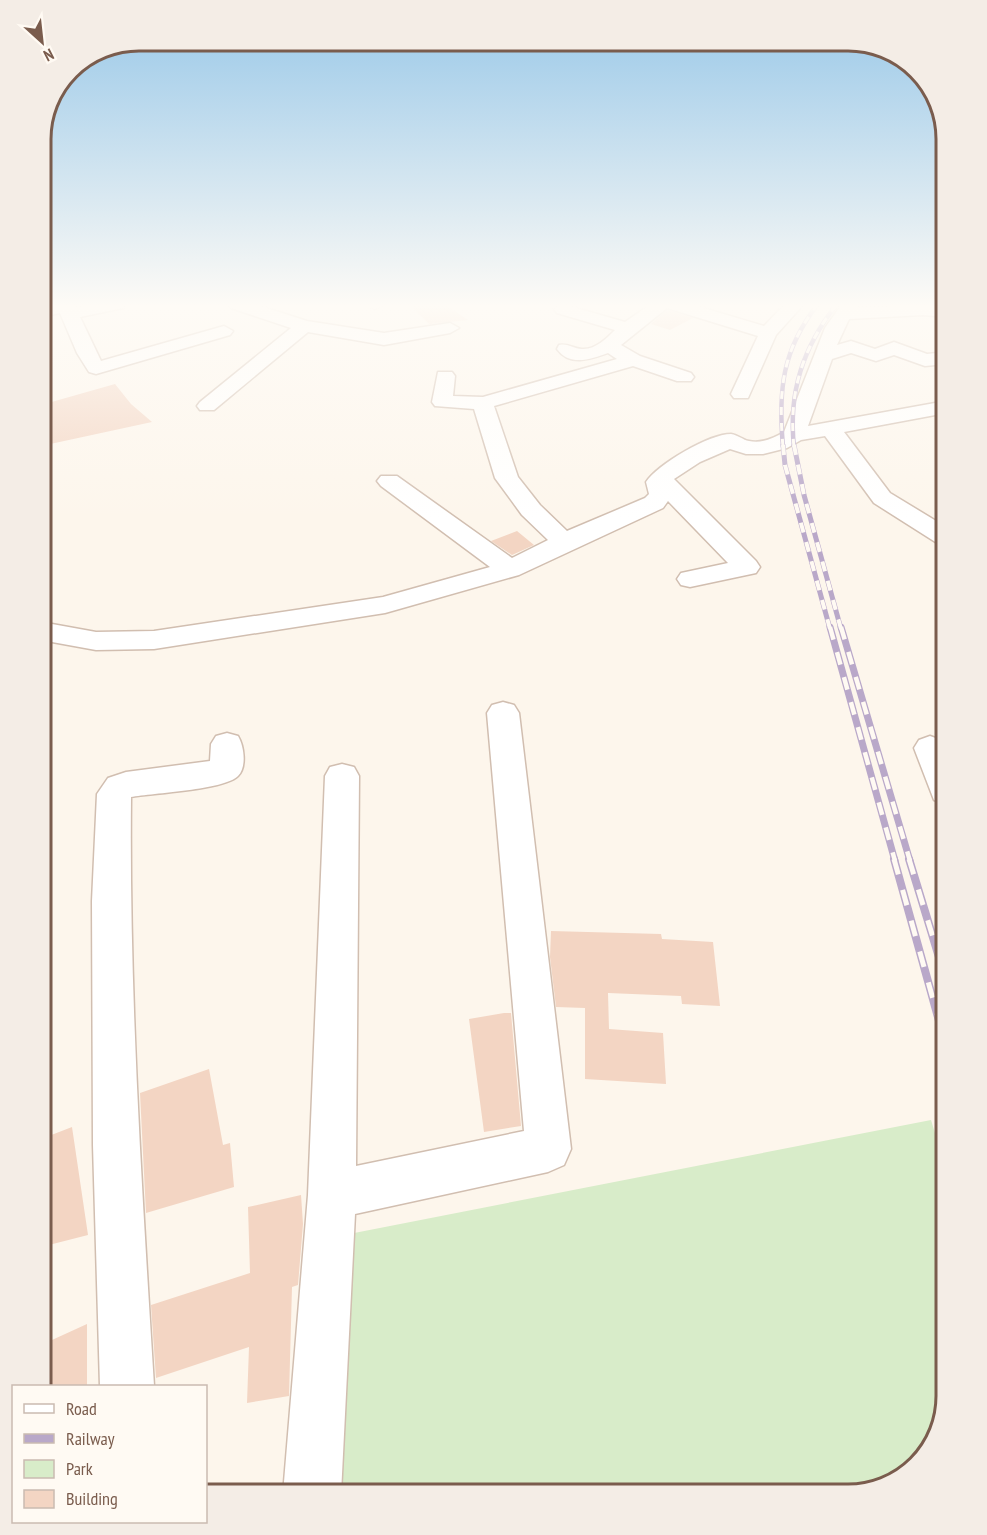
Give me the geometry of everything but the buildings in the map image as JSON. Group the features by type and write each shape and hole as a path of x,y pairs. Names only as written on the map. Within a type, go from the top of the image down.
{"street":[{"path":"207,406 244,376"},
{"path":"445,376 442,402 483,403 586,376"},
{"path":"680,376 684,377"},
{"path":"741,394 749,376"},
{"path":"794,435 816,376"},
{"path":"483,403 507,478 531,510 564,542"},
{"path":"51,633 96,641 154,640 385,605 510,569 564,542 654,503 661,495 658,482 660,479 672,468 707,449 731,441 741,447 761,448 783,444 794,435 936,409"},
{"path":"831,429 882,498 936,532"},
{"path":"660,479 747,567 690,579"},
{"path":"389,481 510,569"},
{"path":"332,1195 548,1149 503,713"},
{"path":"127,1385 116,1145 111,913 114,794 120,787 126,785 215,772 226,768 228,744"},
{"path":"930,748 936,764"},
{"path":"313,1484 332,1195 342,776"}],"green space":[{"path":"931,1120 936,1136 936,1396 931,1424 921,1445 897,1469 876,1479 848,1484 342,1484 344,1235"}],"railway":[{"path":"783,447 781,407 784,376"},
{"path":"794,447 793,408 800,376"},
{"path":"783,445 785,465 830,629"},
{"path":"794,445 804,495 841,629"},
{"path":"830,627 895,861"},
{"path":"841,627 910,861"},
{"path":"894,859 936,1010"},
{"path":"909,859 936,947"}]}
